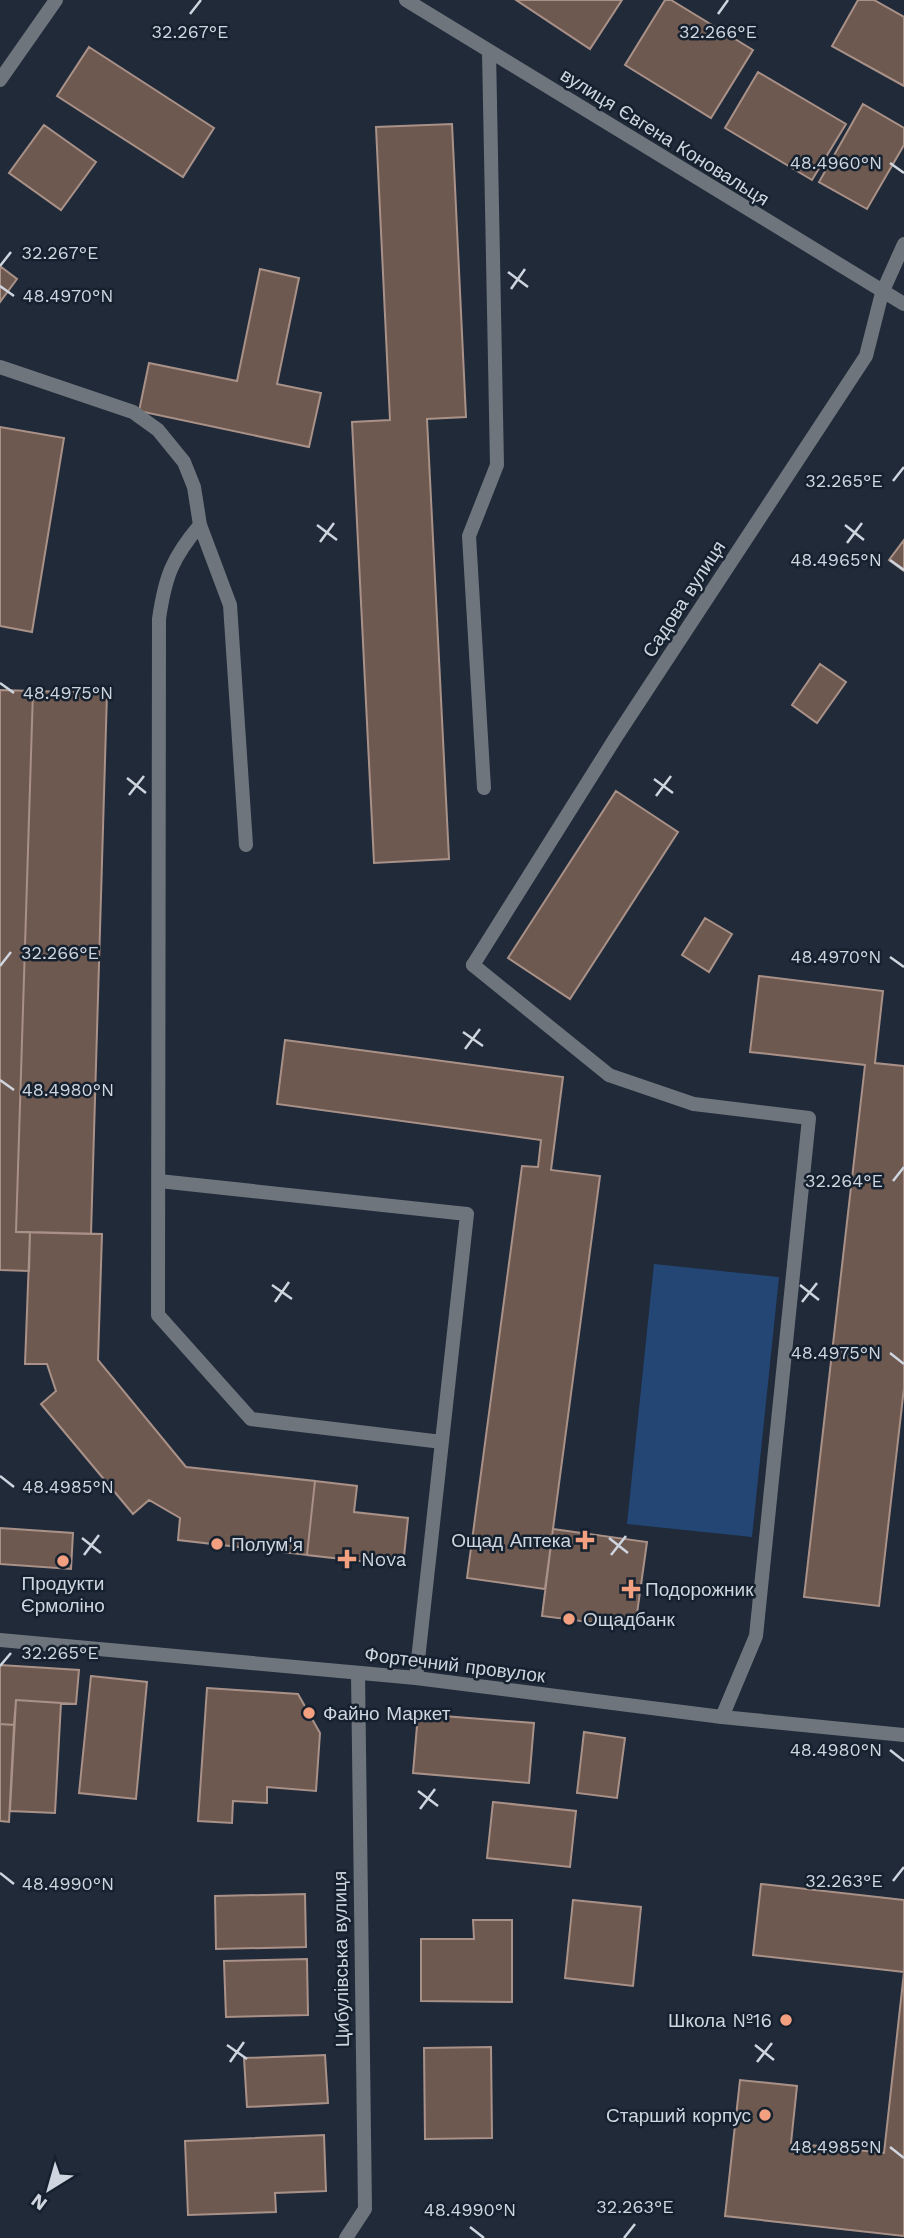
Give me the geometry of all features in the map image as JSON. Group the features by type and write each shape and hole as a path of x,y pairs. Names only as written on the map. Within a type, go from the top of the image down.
{"street":[{"path":"0,80 56,0"},
{"name":"вулиця Євгена Коновальця","path":"406,0 904,304"},
{"path":"484,788 469,536 497,465 489,51"},
{"name":"Садова вулиця","path":"722,1717 756,1636 809,1118 694,1104 608,1074 473,965 616,737 866,356 882,293 904,244"},
{"path":"0,367 120,407 158,430 184,462 194,487 200,525 230,605 246,845"},
{"path":"200,525 177,552 164,584 159,619 158,1315 251,1419 442,1442"},
{"path":"159,1181 467,1214 416,1678"},
{"name":"Фортечний провулок","path":"0,1640 416,1678 722,1717 904,1735"},
{"name":"Цибулівська вулиця","path":"346,2238 365,2208 358,1673"}],"shaded area":[{"path":"654,1264 779,1277 752,1537 627,1524"}],"building":[{"path":"516,0 622,0 590,49"},
{"path":"665,0 671,0 753,50 711,118 625,65"},
{"path":"858,0 874,0 904,17 904,86 832,46"},
{"path":"89,47 214,128 183,177 57,96"},
{"path":"758,72 846,124 812,180 725,128"},
{"path":"863,104 904,128 904,145 867,209 819,182"},
{"path":"452,124 466,417 427,419 449,859 374,863 352,422 390,420 376,127"},
{"path":"44,125 96,162 61,210 9,173"},
{"path":"0,266 17,279 0,302"},
{"path":"260,269 299,278 277,384 321,393 309,447 139,411 149,363 237,381"},
{"path":"0,427 64,438 32,632 0,626"},
{"path":"904,540 904,571 889,560"},
{"path":"820,664 846,682 817,723 792,705"},
{"path":"0,690 33,691 16,1232 30,1232 29,1271 0,1270"},
{"path":"33,691 107,693 91,1234 16,1232"},
{"path":"616,791 678,832 570,999 508,958"},
{"path":"705,918 732,934 709,972 682,955"},
{"path":"759,976 883,991 875,1063 904,1066 904,1388 879,1606 804,1597 865,1065 750,1052"},
{"path":"285,1040 563,1077 551,1170 600,1176 545,1589 467,1578 522,1166 538,1167 541,1140 277,1104"},
{"path":"30,1232 102,1234 98,1360 186,1467 315,1481 307,1555 178,1540 180,1518 149,1500 133,1514 41,1404 56,1391 47,1364 25,1364"},
{"path":"315,1481 357,1486 354,1512 408,1518 403,1566 307,1555"},
{"path":"0,1528 73,1533 71,1569 0,1564"},
{"path":"553,1529 647,1542 635,1628 542,1616"},
{"path":"0,1665 79,1670 76,1704 16,1700 14,1725 0,1724"},
{"path":"91,1676 147,1682 136,1799 79,1793"},
{"path":"207,1688 298,1694 320,1733 316,1791 267,1787 267,1803 233,1801 232,1823 198,1821"},
{"path":"16,1700 61,1703 55,1813 10,1811"},
{"path":"418,1714 534,1723 529,1783 413,1773"},
{"path":"0,1724 14,1725 9,1822 0,1821"},
{"path":"584,1732 625,1738 617,1798 577,1793"},
{"path":"493,1802 576,1811 570,1867 487,1858"},
{"path":"761,1884 904,1900 904,1972 753,1955"},
{"path":"305,1894 306,1947 216,1949 215,1896"},
{"path":"573,1900 641,1907 633,1986 565,1978"},
{"path":"473,1920 512,1920 512,2002 421,2001 421,1939 474,1939"},
{"path":"307,1959 308,2015 226,2017 224,1961"},
{"name":"Старший корпус","path":"904,1972 904,2236 725,2216 740,2080 797,2086 791,2143 884,2153"},
{"path":"491,2047 492,2138 425,2139 424,2048"},
{"path":"325,2055 328,2103 247,2107 244,2058"},
{"path":"324,2135 326,2191 275,2193 276,2212 188,2215 185,2141"}],"place":[{"name":"Ощад Аптека","path":"585,1540"},
{"name":"Полум'я","path":"217,1544"},
{"name":"Nova","path":"347,1559"},
{"name":"Продукти Єрмоліно","path":"63,1561"},
{"name":"Подорожник","path":"631,1589"},
{"name":"Ощадбанк","path":"569,1619"},
{"name":"Файно Маркет","path":"309,1713"},
{"name":"Школа №16","path":"786,2020"},
{"name":"Старший корпус","path":"765,2115"}]}
